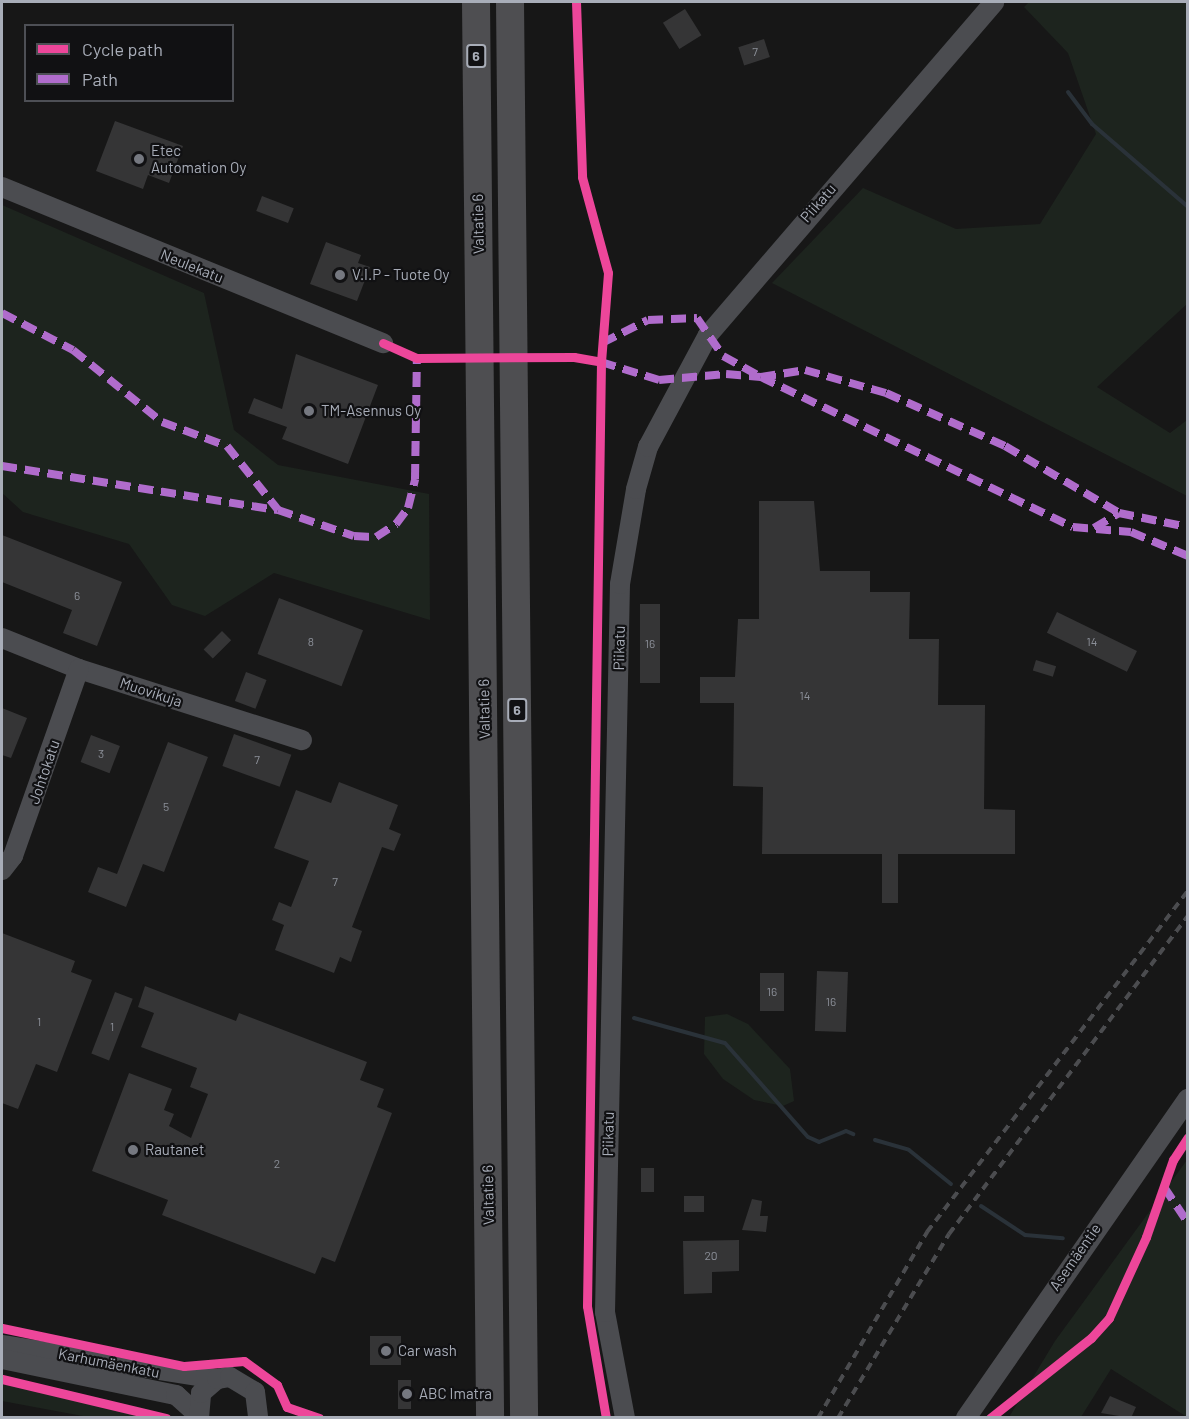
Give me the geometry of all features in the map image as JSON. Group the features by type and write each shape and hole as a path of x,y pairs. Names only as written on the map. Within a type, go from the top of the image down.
{"highway":[{"name":"Valtatie 6","path":"476,2 490,1418"},
{"name":"6","path":"510,2 524,1418"}],"street":[{"name":"Piikatu","path":"625,1418 605,1312 620,584 636,489 648,447 708,335 994,2"},
{"name":"Neulekatu","path":"2,187 383,344"},
{"name":"Muovikuja","path":"2,638 79,669 302,740"},
{"name":"Johtokatu","path":"2,870 13,856 28,819 79,669"},
{"name":"Asemäentie","path":"966,1418 1188,1098"},
{"name":"Karhumäenkatu","path":"2,1345 217,1379 239,1379 255,1392 258,1410"},
{"name":"Karhumäenkatu","path":"2,1359 176,1395 199,1416"},
{"path":"199,1416 201,1394 217,1379"},
{"path":"258,1410 274,1418"}],"shaded area":[{"path":"1029,2 1187,2 1187,304 1097,387 1170,433 1187,420 1187,496 772,283 863,188 956,229 1040,224 1096,134 1068,53 1024,7"},
{"path":"2,205 204,293 234,430 278,465 429,494 430,620 274,573 205,616 172,605 129,544 23,512 2,493"},
{"path":"727,1014 748,1024 790,1069 794,1101 783,1106 754,1100 723,1079 704,1054 705,1017"},
{"path":"1187,1160 1187,1417 1111,1369 1081,1417 1009,1417 1055,1341"},
{"path":"2,1383 146,1414 151,1417 88,1417 2,1401"}],"building":[{"path":"685,9 701,35 679,49 663,23"},
{"path":"764,39 770,57 744,65 738,47"},
{"name":"Etec Automation Oy","path":"115,121 183,146 169,183 148,175 143,189 96,171"},
{"path":"262,196 294,208 288,223 256,211"},
{"name":"V.I.P - Tuote Oy","path":"326,242 361,255 358,263 370,267 357,301 310,284"},
{"name":"TM-Asennus Oy","path":"296,354 378,385 348,464 282,439 287,427 248,413 254,398 282,409"},
{"path":"759,501 814,501 820,571 870,571 870,592 910,592 909,639 939,639 938,705 985,705 984,809 1015,810 1015,854 898,854 898,903 882,903 882,854 762,854 763,787 733,786 734,703 700,703 700,677 735,677 738,619 759,619"},
{"path":"2,535 122,582 97,646 63,633 72,610 2,582"},
{"path":"279,598 363,630 342,686 257,654"},
{"path":"640,604 660,604 660,683 640,683"},
{"path":"1057,612 1137,651 1127,672 1047,633"},
{"path":"222,631 231,640 213,659 204,649"},
{"path":"1036,660 1056,666 1053,677 1033,671"},
{"path":"246,672 267,680 255,709 235,701"},
{"path":"2,708 27,718 11,758 2,755"},
{"path":"234,734 291,755 280,787 222,766"},
{"path":"91,735 120,746 110,773 81,762"},
{"path":"168,742 208,757 164,872 143,864 126,907 88,892 98,867 117,874"},
{"path":"339,782 398,805 389,829 401,834 394,851 382,847 352,927 362,931 351,962 340,957 334,973 275,950 284,925 272,920 279,902 291,907 309,861 274,848 296,790 331,803"},
{"path":"2,933 75,961 71,972 92,980 57,1072 36,1064 18,1109 2,1103"},
{"path":"817,971 848,972 846,1032 815,1031"},
{"path":"760,973 784,973 784,1011 760,1011"},
{"path":"145,986 236,1021 239,1013 367,1062 360,1080 384,1089 377,1107 392,1113 335,1262 322,1257 315,1274 162,1215 168,1200 92,1171 129,1073 172,1089 164,1110 174,1114 169,1126 191,1138 208,1094 190,1087 197,1068 141,1047 154,1013 138,1007"},
{"path":"115,992 133,999 109,1060 91,1054"},
{"path":"641,1168 654,1168 654,1192 641,1192"},
{"path":"684,1196 704,1196 704,1212 684,1212"},
{"path":"752,1199 762,1201 760,1216 768,1216 766,1232 742,1230"},
{"path":"739,1240 739,1271 712,1272 712,1293 684,1294 683,1241"},
{"name":"Car wash","path":"370,1336 401,1336 401,1365 370,1365"},
{"path":"398,1380 411,1380 411,1409 398,1409"},
{"path":"1110,1396 1136,1407 1131,1418 1101,1413"}],"waterway":[{"path":"1068,92 1092,124 1188,207"},
{"path":"634,1018 725,1043 808,1137 819,1142 846,1131 853,1134"},
{"path":"875,1140 909,1150 951,1184"},
{"path":"981,1206 1025,1235 1063,1238"}],"railway":[{"path":"818,1418 927,1232 1188,891"},
{"path":"838,1418 949,1234 1188,916"}],"marked path":[{"path":"2,313 73,350 162,422 227,446 278,510"},
{"path":"602,343 648,320 697,318 723,356 761,377 805,370 886,393 1005,446 1119,513 1188,527"},
{"path":"2,466 278,510 354,536 376,537 396,524 408,508 415,479 417,358"},
{"path":"601,362 659,380 726,374 761,377 1073,527 1131,532 1188,556"},
{"path":"1094,528 1119,513"},
{"path":"1164,1187 1188,1223"}],"cycle path":[{"path":"576,2 582,177 608,273 601,362 587,1306 606,1418"},
{"path":"383,343 417,358 574,357 601,362"},
{"path":"990,1418 1091,1338 1109,1318 1146,1237 1173,1160 1188,1137"},
{"path":"2,1328 184,1366 244,1361 277,1385 287,1407 319,1418"},
{"path":"2,1379 166,1418"}],"place":[{"name":"Etec Automation Oy","path":"139,159"},
{"name":"V.I.P - Tuote Oy","path":"340,275"},
{"name":"TM-Asennus Oy","path":"309,411"},
{"name":"Rautanet","path":"133,1150"},
{"name":"Car wash","path":"386,1351"},
{"name":"ABC Imatra","path":"407,1394"}]}
